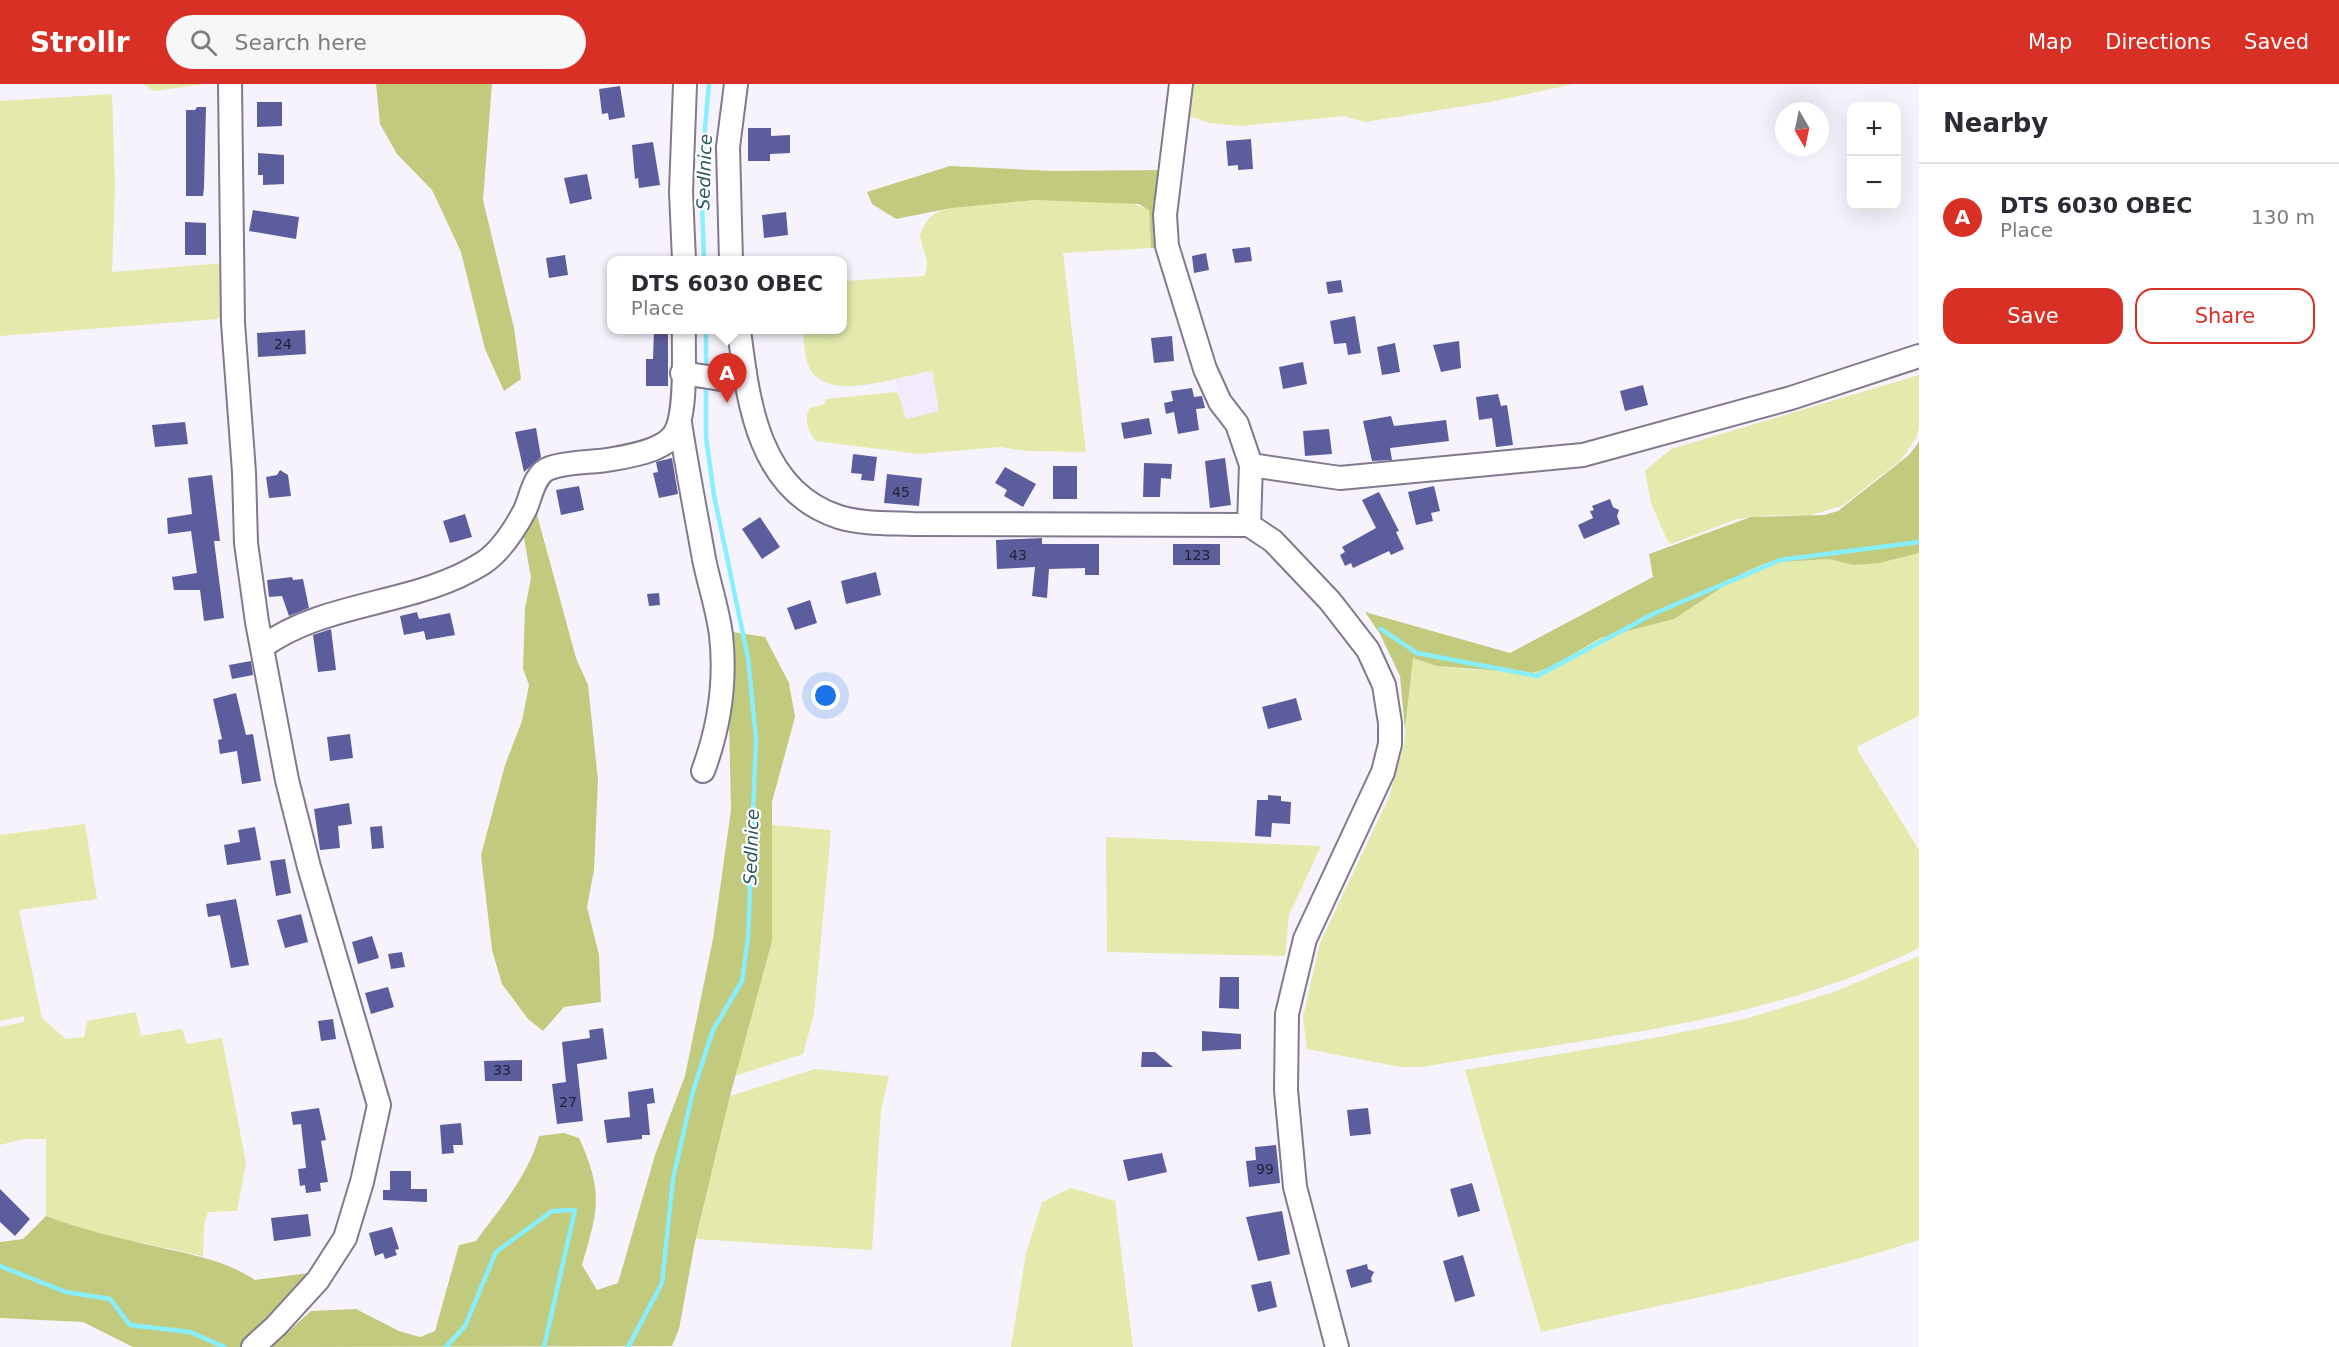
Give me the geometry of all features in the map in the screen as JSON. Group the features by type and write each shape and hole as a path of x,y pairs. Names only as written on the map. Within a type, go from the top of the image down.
{"street":[{"path":"230,84 233,323 244,472 246,543 262,647 287,780 309,867 379,1106 362,1182 345,1238 318,1280 253,1347"},
{"path":"684,256 681,192 685,84"},
{"path":"731,256 728,147 736,84"},
{"path":"1181,84 1165,215 1167,246 1205,369 1220,402 1237,424 1251,465 1249,525"},
{"path":"684,334 687,375 680,423 704,556 721,634 723,677 712,746 703,771"},
{"path":"740,334 745,372 761,439 775,469 798,494 828,513 842,518 912,524 1249,525 1273,541 1330,601 1368,650 1384,685 1390,723 1390,744 1383,772 1305,939 1287,1014 1286,1090 1295,1187 1337,1347"},
{"path":"1251,465 1340,478 1583,455 1791,398 1919,356"},
{"path":"687,375 721,379 745,372"},
{"path":"262,647 275,637 316,620 438,584 474,568 495,553 511,532 544,471 549,468 614,459 646,450 672,437 680,423"}],"shaded area":[{"path":"932,371 939,412 906,419 895,379"}],"green space":[{"path":"142,84 206,84 154,91"},
{"path":"376,84 492,84 483,200 514,328 521,379 504,391 485,349 461,252 432,190 397,154 380,124"},
{"path":"1192,84 1574,84 1490,102 1365,122 1344,116 1241,126 1209,123 1189,116"},
{"path":"112,94 115,186 112,272 224,263 223,310 218,319 0,336 0,101"},
{"path":"950,166 1053,171 1163,170 1163,248 1151,248 1149,210 1139,204 1035,200 951,208 896,219 872,204 867,192"},
{"path":"1035,200 1127,202 1149,209 1151,248 1063,253 1086,452 1027,451 1000,447 919,454 816,441 809,429 807,416 810,408 823,405 826,399 896,392 906,419 939,411 932,371 866,385 831,384 818,378 809,367 803,334 847,334 847,281 924,276 927,261 920,235 926,222 930,217 945,209"},
{"path":"1919,375 1919,428 1916,438 1901,460 1842,506 1807,516 1774,515 1737,519 1671,544 1668,542 1651,503 1645,471 1671,449"},
{"path":"1919,442 1919,553 1879,563 1853,565 1829,559 1766,563 1745,572 1674,619 1600,638 1550,668 1531,673 1437,666 1413,658 1405,730 1400,676 1380,634 1365,612 1510,653 1653,577 1649,554 1751,517 1824,515 1838,511 1909,455"},
{"path":"536,511 576,658 588,685 598,780 594,870 587,907 599,955 601,1002 564,1007 543,1031 528,1019 502,984 492,950 481,855 505,765 522,721 529,685 523,669 525,608 531,578 523,532"},
{"path":"1919,553 1919,716 1858,746 1858,751 1919,850 1919,948 1860,974 1800,994 1676,1025 1613,1036 1423,1067 1400,1067 1307,1049 1303,1017 1320,943 1389,797 1404,745 1413,657 1437,666 1479,670 1550,668 1600,638 1674,619 1745,572 1766,563 1829,559 1853,565"},
{"path":"727,631 765,637 789,683 795,717 772,802 772,941 730,1096 695,1242 679,1329 672,1346 271,1347 311,1311 356,1309 399,1331 420,1337 435,1331 459,1245 476,1241 521,1178 539,1136 564,1133 579,1138 592,1173 596,1201 592,1230 582,1265 597,1290 618,1283 655,1155 685,1076 713,939 731,810"},
{"path":"85,824 97,899 19,910 42,1018 66,1039 84,1037 87,1021 136,1012 141,1036 182,1029 187,1044 222,1038 246,1163 237,1211 208,1212 204,1225 203,1256 82,1230 46,1216 46,1139 23,1139 0,1145 0,1027 24,1022 24,1016 0,1021 0,835"},
{"path":"772,825 831,830 814,1014 803,1054 735,1076 772,941"},
{"path":"1106,837 1321,846 1289,915 1285,956 1107,952"},
{"path":"1919,956 1919,1240 1779,1279 1541,1332 1465,1070 1654,1038 1745,1019 1834,992"},
{"path":"815,1069 889,1076 881,1111 872,1250 696,1239 730,1096"},
{"path":"1071,1188 1115,1201 1133,1347 1011,1347 1026,1253 1042,1202"},
{"path":"46,1216 101,1233 208,1259 244,1273 255,1280 316,1272 242,1347 133,1347 83,1322 0,1318 0,1242 23,1239"}],"building":[{"path":"620,86 625,117 609,120 608,113 602,114 599,89"},
{"path":"257,102 282,102 282,126 257,127"},
{"path":"197,107 206,107 204,188 203,196 186,196 186,110 195,110"},
{"path":"748,128 771,128 771,136 790,135 790,153 770,154 770,161 748,161"},
{"path":"1251,139 1253,169 1238,170 1238,165 1228,166 1226,141"},
{"path":"653,142 660,185 639,188 638,178 635,179 632,145"},
{"path":"258,153 284,155 284,184 263,185 263,175 258,175"},
{"path":"587,174 592,199 570,204 564,178"},
{"path":"253,210 299,217 296,239 249,231"},
{"path":"786,212 788,235 764,238 762,215"},
{"path":"185,222 206,223 206,255 185,255"},
{"path":"1250,247 1252,261 1235,263 1232,249"},
{"path":"1206,253 1209,270 1194,273 1192,256"},
{"path":"565,255 568,275 549,278 546,258"},
{"path":"1341,280 1343,292 1328,294 1326,282"},
{"path":"1355,316 1361,353 1348,355 1346,343 1334,344 1330,321"},
{"path":"305,330 306,354 258,357 257,333"},
{"path":"654,334 668,334 668,386 646,386 646,359 653,359"},
{"path":"1172,336 1174,361 1154,363 1151,338"},
{"path":"1459,341 1461,368 1441,372 1433,345"},
{"path":"1395,343 1400,372 1382,375 1377,347"},
{"path":"1303,362 1307,384 1283,389 1279,367"},
{"path":"1643,385 1648,405 1625,411 1620,391"},
{"path":"1192,388 1194,397 1202,396 1205,408 1196,409 1199,430 1178,434 1174,412 1166,414 1164,403 1173,401 1171,391"},
{"path":"1498,394 1501,406 1507,405 1513,445 1496,447 1492,418 1479,420 1476,397"},
{"path":"1391,416 1394,426 1446,420 1449,441 1390,448 1392,460 1372,461 1363,421"},
{"path":"1149,418 1152,434 1124,439 1121,423"},
{"path":"185,422 188,444 155,447 152,425"},
{"path":"536,428 541,457 524,472 515,432"},
{"path":"1329,429 1332,454 1305,456 1303,431"},
{"path":"853,454 877,457 874,481 861,480 862,474 851,473"},
{"path":"672,458 678,494 659,498 653,473 658,472 656,462"},
{"path":"1225,458 1231,505 1210,508 1205,461"},
{"path":"1144,463 1172,464 1171,479 1161,478 1160,497 1143,497"},
{"path":"1053,466 1077,466 1077,499 1053,499"},
{"path":"1005,467 1036,484 1023,507 1004,496 1007,490 995,483"},
{"path":"280,470 288,475 291,496 269,498 266,477 277,475"},
{"path":"887,474 922,478 919,506 884,503"},
{"path":"212,475 220,541 214,541 224,618 204,621 200,590 174,590 172,577 197,573 191,531 168,534 167,518 192,514 188,478"},
{"path":"579,486 584,510 561,515 556,490"},
{"path":"1434,486 1440,511 1431,513 1433,521 1416,525 1408,492"},
{"path":"1379,492 1399,531 1396,532 1404,549 1391,555 1389,551 1353,568 1351,563 1345,566 1340,555 1345,552 1342,547 1376,528 1362,500"},
{"path":"1610,499 1613,507 1619,510 1617,516 1620,524 1584,539 1578,525 1593,518 1590,511 1594,510 1592,506"},
{"path":"465,514 472,537 450,543 443,521"},
{"path":"760,517 780,547 762,559 742,529"},
{"path":"1042,538 1042,544 1099,544 1099,575 1085,575 1085,568 1049,569 1047,598 1032,596 1035,567 997,569 996,540"},
{"path":"1173,544 1220,544 1220,565 1173,565"},
{"path":"876,572 881,595 846,604 841,581"},
{"path":"292,577 293,580 303,579 309,608 289,616 282,596 269,597 267,580"},
{"path":"659,593 660,605 649,606 647,594"},
{"path":"810,600 817,623 795,630 787,608"},
{"path":"417,612 419,619 450,613 455,635 426,640 424,631 404,635 400,616"},
{"path":"331,629 336,670 318,672 313,635"},
{"path":"251,661 253,675 232,679 229,665"},
{"path":"236,693 246,735 253,734 261,781 242,784 237,751 220,754 218,740 222,739 213,699"},
{"path":"1296,698 1302,720 1268,729 1262,707"},
{"path":"350,734 353,758 330,761 327,737"},
{"path":"1268,795 1281,796 1281,801 1291,802 1290,824 1272,823 1271,837 1255,836 1257,800 1268,800"},
{"path":"349,803 352,824 338,826 340,848 320,850 314,809"},
{"path":"382,826 384,848 372,849 370,827"},
{"path":"255,827 261,860 227,865 224,845 240,842 238,830"},
{"path":"285,859 291,893 276,896 270,861"},
{"path":"236,899 249,965 231,968 220,915 208,917 206,904"},
{"path":"301,914 308,942 285,948 277,920"},
{"path":"372,936 379,958 358,964 352,942"},
{"path":"402,952 405,967 391,969 388,954"},
{"path":"1220,977 1239,977 1239,1009 1219,1008"},
{"path":"388,987 394,1007 371,1014 365,993"},
{"path":"333,1019 336,1039 321,1041 318,1021"},
{"path":"603,1028 607,1059 577,1064 583,1121 557,1124 552,1084 566,1082 562,1042 590,1038 589,1030"},
{"path":"1202,1031 1241,1034 1241,1049 1202,1051"},
{"path":"1142,1052 1155,1052 1173,1067 1141,1067"},
{"path":"522,1060 522,1081 485,1081 484,1061"},
{"path":"653,1088 655,1103 647,1104 650,1135 642,1135 642,1139 607,1143 604,1120 630,1117 628,1092"},
{"path":"319,1108 326,1140 321,1141 328,1182 320,1183 321,1191 306,1193 305,1185 300,1186 298,1169 306,1168 301,1124 293,1125 291,1112"},
{"path":"1368,1108 1371,1134 1350,1136 1347,1110"},
{"path":"461,1123 463,1145 453,1145 454,1153 442,1154 440,1125"},
{"path":"1276,1145 1280,1183 1249,1187 1246,1161 1256,1160 1255,1147"},
{"path":"1162,1153 1167,1172 1128,1181 1123,1160"},
{"path":"390,1171 411,1171 411,1189 427,1189 427,1202 383,1200 383,1190 390,1190"},
{"path":"1472,1183 1480,1211 1458,1217 1450,1189"},
{"path":"0,1189 30,1219 15,1236 0,1222"},
{"path":"1282,1211 1290,1254 1258,1261 1246,1217"},
{"path":"308,1214 311,1236 274,1241 271,1218"},
{"path":"392,1227 399,1249 395,1250 397,1255 385,1259 383,1253 375,1256 369,1233"},
{"path":"1463,1255 1475,1296 1455,1302 1443,1261"},
{"path":"1367,1264 1368,1269 1374,1272 1372,1282 1351,1288 1346,1270"},
{"path":"1271,1281 1277,1307 1258,1312 1251,1285"}],"waterway":[{"name":"Sedlnice","path":"704,256 701,171 709,84"},
{"name":"Sedlnice","path":"706,334 706,369"},
{"name":"Sedlnice","path":"628,1347 662,1283 673,1179 693,1091 713,1030 742,981 748,938 756,739 748,658 714,495 706,437 706,383"},
{"path":"1381,629 1417,653 1537,676 1653,614 1780,560 1919,542"},
{"path":"446,1347 465,1326 496,1252 552,1211 575,1210 544,1347"},
{"path":"0,1266 66,1292 110,1299 130,1325 190,1332 225,1347"}],"place":[{"name":"DTS 6030 OBEC","path":"727,403"}]}
